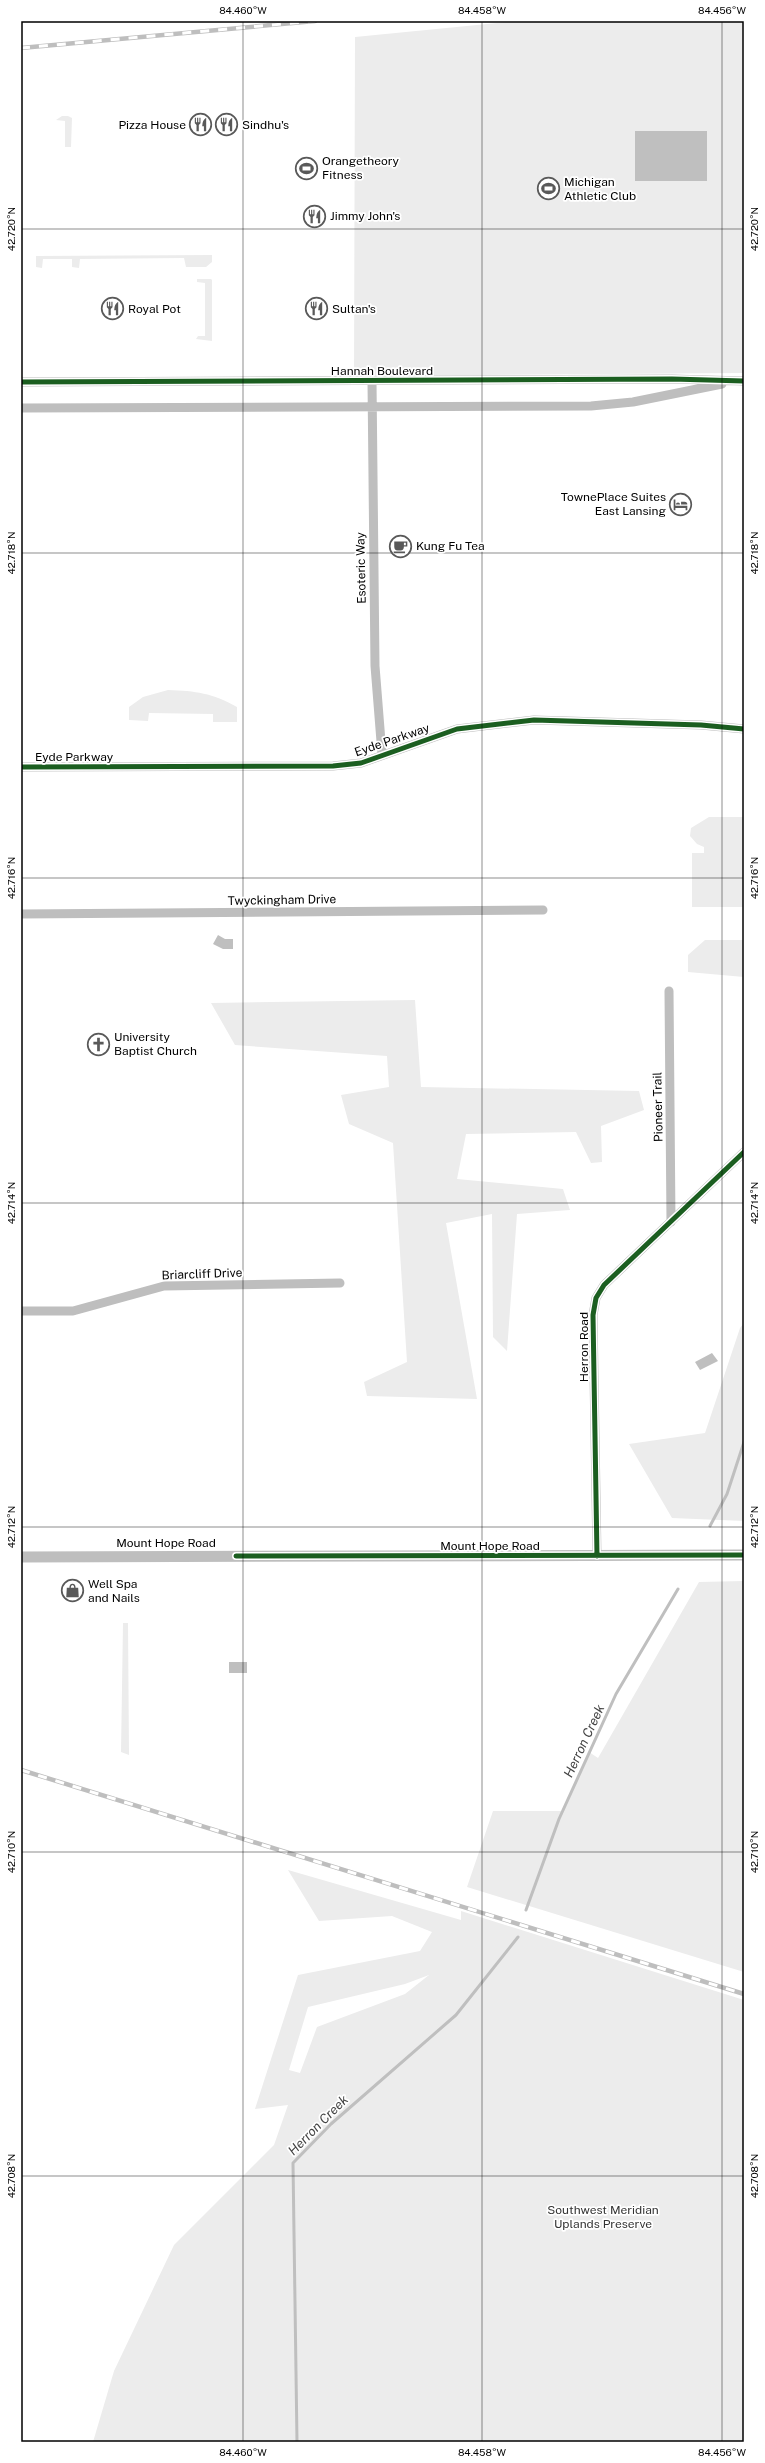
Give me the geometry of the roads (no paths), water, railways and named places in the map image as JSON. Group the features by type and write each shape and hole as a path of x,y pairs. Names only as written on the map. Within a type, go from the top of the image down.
{"street":[{"name":"Esoteric Way","path":"372,381 375,666 382,754"},
{"name":"Hannah Boulevard","path":"21,382 740,381"},
{"name":"Hannah Boulevard","path":"21,408 591,406 633,402 740,381"},
{"name":"Eyde Parkway","path":"21,767 333,766 361,763 382,754 457,729 534,720 701,724 744,729"},
{"name":"Twyckingham Drive","path":"21,914 543,910"},
{"name":"Pioneer Trail","path":"669,991 671,1222"},
{"name":"Herron Road","path":"597,1556 594,1382 595,1304 604,1285 744,1152"},
{"name":"Briarcliff Drive","path":"21,1312 73,1311 164,1286 340,1283"},
{"name":"Mount Hope Road","path":"21,1557 744,1555"}],"waterway":[{"name":"Herron Creek","path":"710,1526 727,1494 744,1442"},
{"name":"Herron Creek","path":"526,1910 559,1819 616,1694 678,1589"},
{"name":"Herron Creek","path":"297,2442 293,2163 331,2124 456,2015 518,1937"}],"railway":[{"path":"21,48 315,21"},
{"path":"21,1770 744,1994"}],"place":[{"name":"Pizza House","path":"201,125"},
{"name":"Sindhu's","path":"227,125"},
{"name":"Orangetheory Fitness","path":"306,168"},
{"name":"Michigan Athletic Club","path":"549,189"},
{"name":"Jimmy John's","path":"314,216"},
{"name":"Royal Pot","path":"112,309"},
{"name":"Sultan's","path":"316,309"},
{"name":"TownePlace Suites East Lansing","path":"681,504"},
{"name":"Kung Fu Tea","path":"401,546"},
{"name":"University Baptist Church","path":"99,1044"},
{"name":"Well Spa and Nails","path":"73,1591"}],"park label":[{"name":"Southwest Meridian Uplands Preserve","path":"603,2217"}]}
